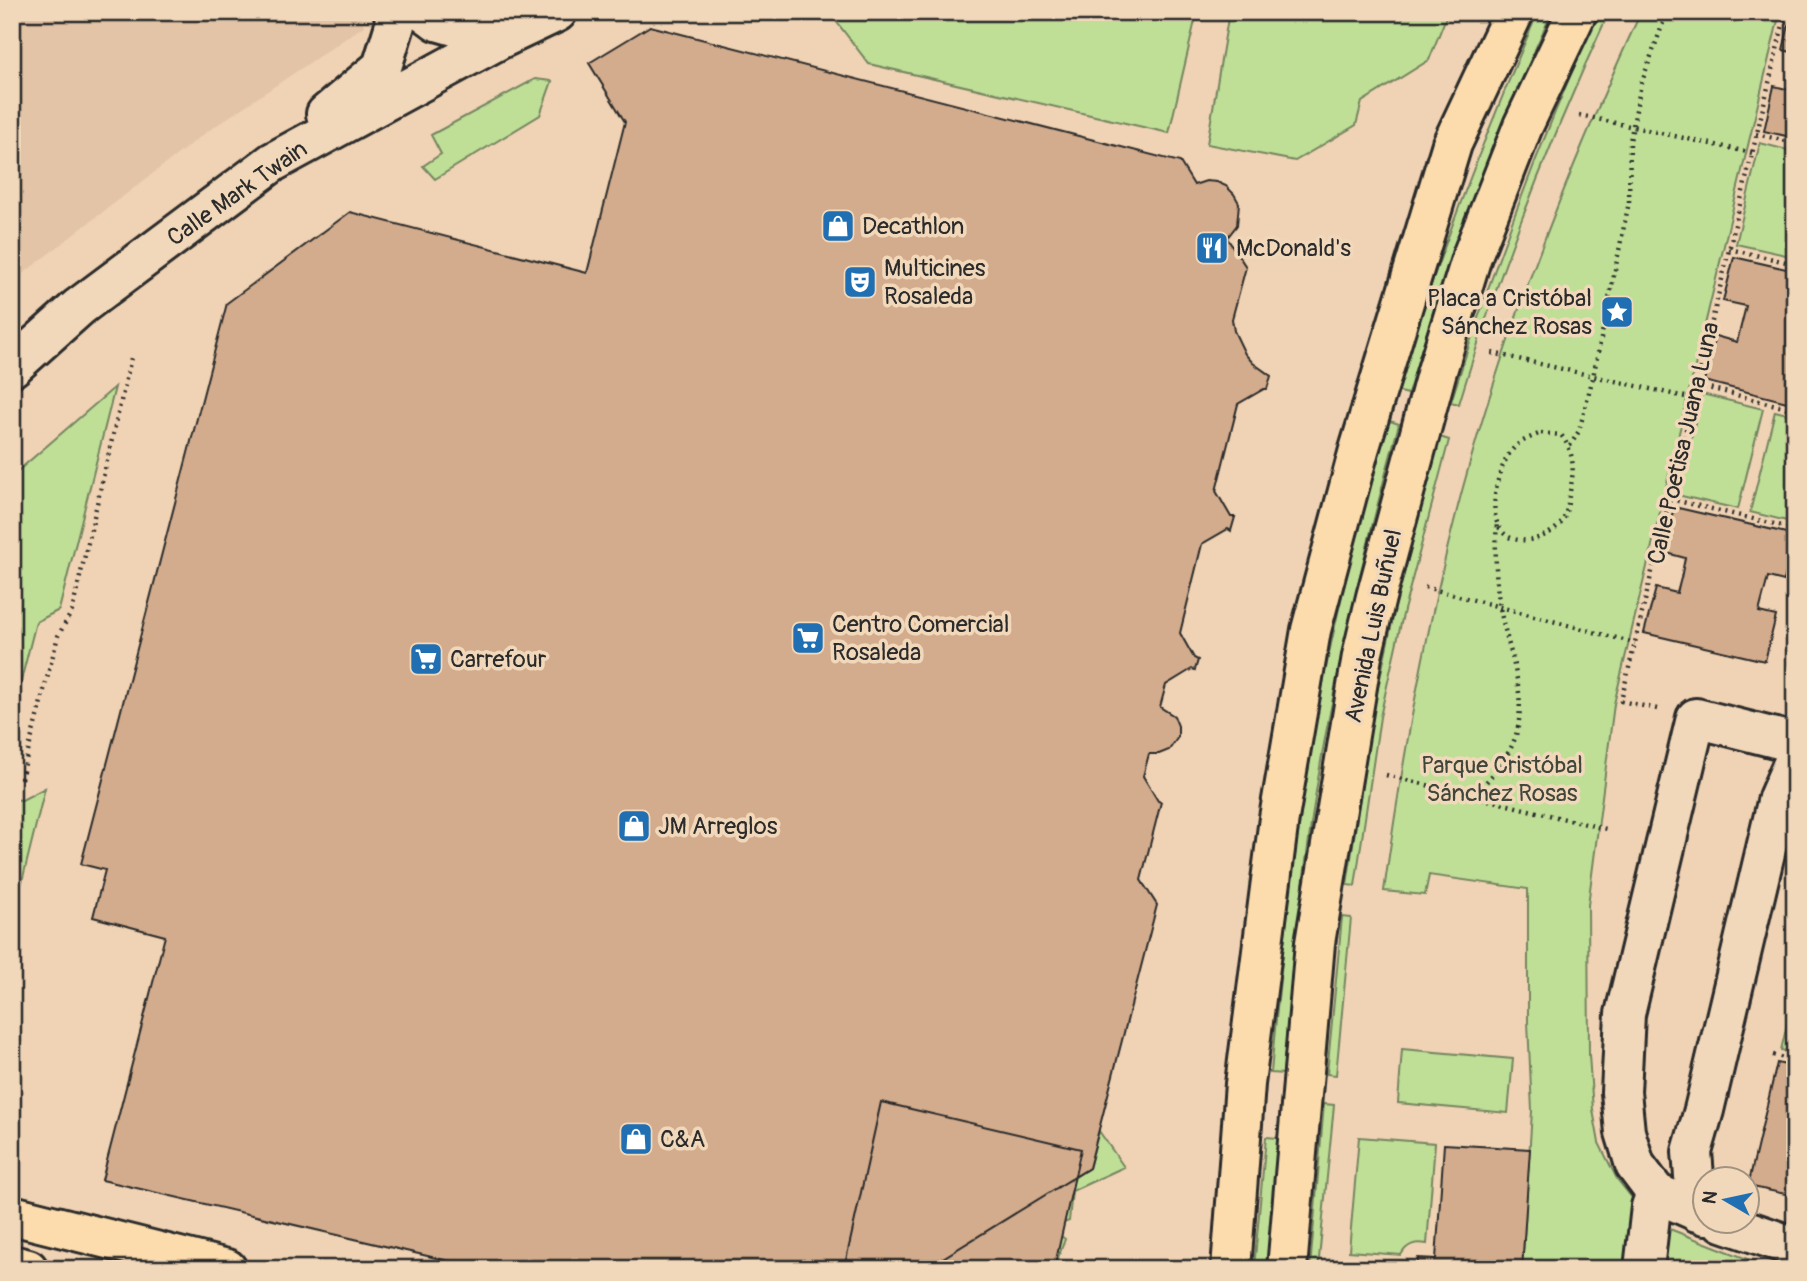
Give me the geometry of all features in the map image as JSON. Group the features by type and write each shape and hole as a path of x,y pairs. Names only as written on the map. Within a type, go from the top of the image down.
{"main road":[{"path":"1231,1269 1246,1071 1279,818 1311,630 1363,437 1452,144 1514,12"},
{"name":"Avenida Luis Buñuel","path":"1287,1269 1315,943 1362,656 1436,374 1472,256 1523,126 1577,12"},
{"path":"12,1215 227,1269"}],"street":[{"path":"273,162 382,66 395,25 394,12"},
{"path":"425,12 437,21 500,39"},
{"name":"Calle Mark Twain","path":"12,367 79,307 273,162 500,39 557,12"},
{"path":"1692,1209 1656,1193 1635,1165 1625,1132 1621,1092 1625,1014 1696,718 1795,743"},
{"path":"1696,1166 1692,1152 1778,798 1795,759"},
{"path":"1625,1132 1643,1146 1692,1152"},
{"path":"1644,1269 1651,1208 1656,1193"},
{"path":"1762,1235 1795,1247"}],"path":[{"path":"1570,446 1579,431 1593,377 1629,202 1632,126 1641,84 1653,44 1667,12"},
{"name":"Calle Poetisa Juana Luna","path":"1696,718 1621,701 1786,12"},
{"path":"1579,115 1752,153"},
{"path":"1756,134 1795,143"},
{"path":"1729,249 1795,264"},
{"path":"1492,353 1694,399"},
{"path":"21,779 58,636 72,611 131,358"},
{"path":"1697,385 1795,410"},
{"path":"1472,797 1506,756 1517,730 1517,673 1500,607 1494,492 1503,465 1516,445 1541,433 1561,435 1570,446 1574,466 1563,521 1546,536 1522,541 1502,532 1497,521"},
{"path":"1670,499 1795,529"},
{"path":"1425,587 1635,643"},
{"path":"1386,775 1606,829"},
{"path":"1773,1055 1795,1060"}],"shaded area":[{"path":"12,12 360,12 364,26 208,131 12,282"}],"green space":[{"path":"829,12 1197,12 1169,133 869,64"},
{"path":"1229,12 1448,12 1429,60 1362,102 1356,125 1295,161 1207,144"},
{"path":"1538,12 1552,12 1473,201 1408,394 1396,391 1462,200"},
{"path":"1598,12 1609,12 1566,108 1527,206 1491,304 1459,404 1451,402 1518,205"},
{"name":"Parque Cristóbal Sánchez Rosas","path":"1641,12 1780,12 1614,704 1588,905 1589,1055 1593,1110 1599,1143 1617,1179 1632,1198 1624,1269 1522,1269 1532,1111 1528,1022 1528,889 1429,875 1425,895 1384,891 1422,664 1438,589 1476,441 1524,295 1551,223 1579,152"},
{"path":"535,79 552,81 540,115 435,179 423,166 441,154 431,135"},
{"path":"1760,143 1795,152 1795,257 1736,244"},
{"path":"115,387 59,610 36,622 12,716 12,476"},
{"path":"1702,394 1763,409 1738,509 1677,495"},
{"path":"1775,411 1795,416 1795,523 1750,512"},
{"path":"1387,420 1399,424 1359,578 1326,733 1306,860 1283,1074 1271,1073 1293,867 1317,714 1348,571"},
{"path":"1440,437 1449,440 1404,610 1380,717 1355,886 1347,885 1372,716 1395,608"},
{"path":"45,788 12,922 12,799 22,800"},
{"path":"1342,917 1351,918 1336,1075 1327,1074"},
{"path":"1795,992 1795,1053 1781,1050"},
{"path":"1402,1049 1513,1059 1508,1113 1398,1103"},
{"path":"1324,1104 1334,1105 1318,1269 1310,1269"},
{"path":"1099,1131 1124,1167 1072,1191 1069,1221 1051,1228 1065,1239 1055,1266 1057,1269 1018,1269 1058,1188 1089,1168"},
{"path":"1266,1137 1278,1138 1267,1269 1254,1269"},
{"path":"1359,1137 1435,1143 1427,1244 1412,1245 1401,1255 1349,1251"},
{"path":"1667,1228 1773,1269 1663,1269"}],"building":[{"path":"1792,12 1795,12 1795,53 1783,50"},
{"path":"650,26 1180,162 1194,185 1206,181 1217,182 1226,186 1239,203 1237,225 1227,238 1246,267 1232,319 1234,331 1245,354 1271,376 1267,389 1238,404 1216,491 1231,517 1235,517 1231,531 1228,529 1202,544 1180,633 1194,658 1198,660 1195,670 1192,669 1166,685 1160,707 1174,716 1178,737 1169,750 1149,754 1143,776 1161,802 1141,880 1157,905 1089,1168 925,1269 483,1269 102,1180 165,936 93,917 105,870 81,864 227,303 350,212 587,273 625,122 589,63"},
{"path":"1774,86 1795,91 1795,138 1764,131"},
{"path":"1734,257 1795,271 1795,404 1704,381 1715,336 1737,342 1746,306 1723,301"},
{"path":"1674,507 1795,535 1784,581 1768,577 1759,612 1776,616 1765,661 1644,633 1656,588 1677,593 1681,578 1685,558 1663,552"},
{"path":"1777,1063 1795,1067 1795,1196 1762,1189 1762,1166 1753,1166"},
{"path":"881,1102 1081,1149 1054,1269 844,1269"},
{"path":"1444,1144 1530,1149 1522,1269 1417,1269 1418,1258 1436,1259"}],"place":[{"name":"Decathlon","path":"838,226"},
{"name":"McDonald's","path":"1212,248"},
{"name":"Multicines Rosaleda","path":"860,282"},
{"name":"Placa a Cristóbal Sánchez Rosas","path":"1617,312"},
{"name":"Centro Comercial Rosaleda","path":"808,638"},
{"name":"Carrefour","path":"426,659"},
{"name":"JM Arreglos","path":"634,826"},
{"name":"C&A","path":"636,1139"}]}
